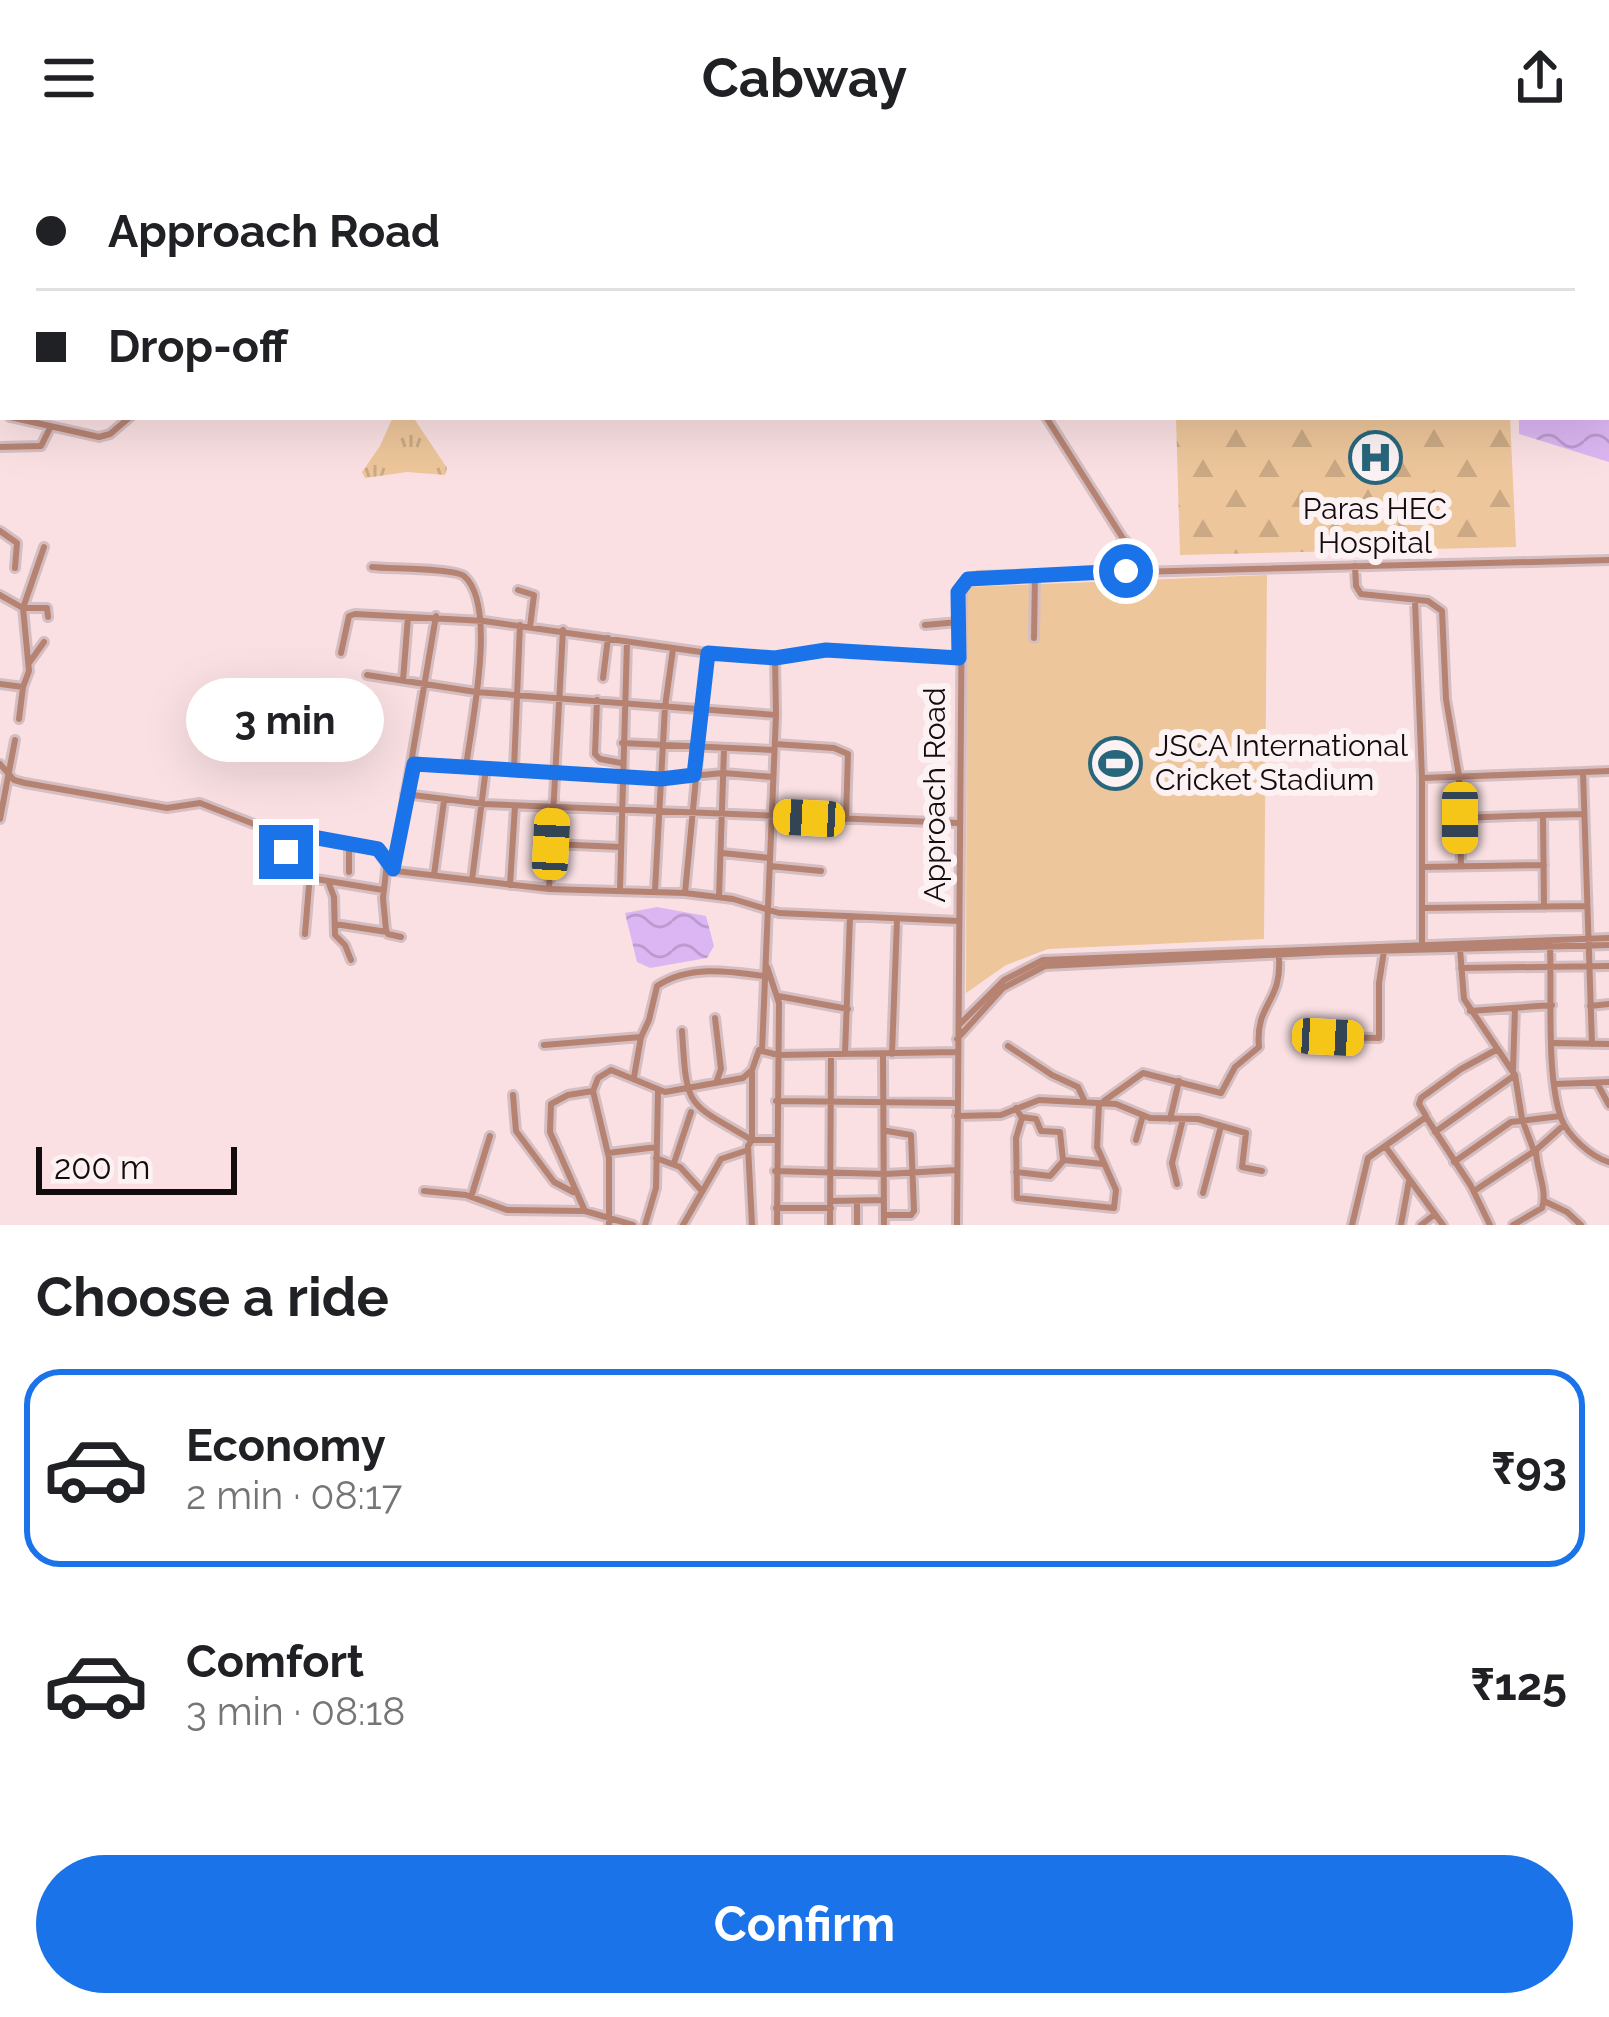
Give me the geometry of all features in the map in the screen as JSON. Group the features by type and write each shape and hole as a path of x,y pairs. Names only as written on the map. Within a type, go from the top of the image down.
{"street":[{"path":"22,420 104,437 126,420"},
{"path":"1048,420 1121,540 1126,571"},
{"path":"0,447 44,445 50,428"},
{"path":"0,531 17,543 15,568"},
{"path":"1121,540 1131,544 1146,570"},
{"path":"1115,571 1121,540"},
{"path":"19,719 28,664 23,608 44,547"},
{"name":"Approach Road","path":"957,1225 958,592 968,579 1146,570 1609,560"},
{"path":"1355,566 1360,594 1433,603 1442,611 1446,699 1459,776 1461,866"},
{"path":"372,567 462,575 484,621 466,766"},
{"path":"1034,638 1035,574"},
{"path":"514,769 525,626 534,595 518,590"},
{"path":"0,595 23,608 47,608 48,617"},
{"path":"1414,600 1422,778 1422,946"},
{"path":"340,653 352,614 436,616 775,658 826,650 959,658"},
{"path":"387,932 383,890 414,764 436,616"},
{"path":"403,681 408,617"},
{"path":"925,626 959,622"},
{"path":"549,889 562,631"},
{"path":"603,678 608,638"},
{"path":"620,890 627,641"},
{"path":"28,664 44,642"},
{"path":"655,890 665,707 673,648"},
{"path":"686,893 708,653"},
{"path":"752,1225 748,1150 769,910 775,658"},
{"path":"367,675 476,692 776,715"},
{"path":"0,684 23,687"},
{"path":"597,700 596,754 622,763"},
{"path":"0,818 15,740"},
{"path":"622,743 846,751 846,820"},
{"path":"719,897 724,748"},
{"path":"0,764 25,783 167,808 200,802 264,828 378,849 390,866 434,875 549,889 686,893 769,910 958,921"},
{"path":"414,764 661,779 723,773 773,777"},
{"path":"472,880 486,768"},
{"path":"1422,778 1609,771"},
{"path":"1583,772 1592,1044"},
{"path":"405,794 515,806 958,823"},
{"path":"434,875 444,800"},
{"path":"510,885 515,806"},
{"path":"1460,818 1584,814"},
{"path":"1544,815 1544,907"},
{"path":"268,858 284,858 296,834"},
{"path":"305,934 313,837"},
{"path":"349,843 349,872"},
{"path":"551,844 620,847"},
{"path":"722,853 821,871"},
{"path":"1422,867 1544,865"},
{"path":"309,878 383,890"},
{"path":"328,880 334,897 336,939 345,945 350,960"},
{"path":"1422,908 1586,906"},
{"path":"845,1054 850,916"},
{"path":"884,1225 884,1102 898,918"},
{"path":"335,924 401,937"},
{"path":"956,1040 1003,988 1038,968 1422,946 1460,949 1587,942"},
{"path":"956,1027 1004,980 1042,960 1609,942"},
{"path":"1550,946 1555,1084 1562,1120 1599,1160 1609,1162"},
{"path":"1460,949 1462,994 1514,1074"},
{"path":"1328,1037 1380,1037 1378,983 1384,951"},
{"path":"1022,1117 1016,1136 1020,1200 1114,1208 1116,1190 1096,1142 1100,1103 1141,1073 1221,1093 1235,1067 1258,1049 1258,1020 1279,986 1279,956"},
{"path":"765,961 778,996 777,1225"},
{"path":"1461,968 1609,966"},
{"path":"634,1077 653,992 663,981 696,972 764,976"},
{"path":"778,996 848,1009"},
{"path":"1590,1006 1609,1004"},
{"path":"1470,1011 1552,1005"},
{"path":"1513,1225 1535,1215 1544,1202 1514,1074 1515,1008"},
{"path":"715,1018 722,1069 716,1083"},
{"path":"682,1031 686,1091 698,1110 752,1140 776,1140"},
{"path":"544,1045 641,1036"},
{"path":"1554,1043 1609,1044"},
{"path":"1008,1046 1078,1087 1085,1102"},
{"path":"760,1047 778,1055 956,1052"},
{"path":"1490,1225 1419,1104 1469,1064 1496,1050"},
{"path":"830,1225 831,1054"},
{"path":"608,1220 608,1153 593,1090 598,1078 618,1070 658,1091 686,1091 747,1076 752,1070"},
{"path":"1435,1132 1514,1074"},
{"path":"1170,1119 1179,1082"},
{"path":"1597,1082 1609,1105"},
{"path":"1555,1084 1609,1082"},
{"path":"585,1211 554,1144 548,1111 556,1100 593,1090"},
{"path":"646,1225 656,1188 658,1091"},
{"path":"513,1095 516,1131 554,1182 577,1194"},
{"path":"957,1116 997,1115 1039,1100 1120,1104 1143,1115 1246,1133 1242,1167 1262,1171"},
{"path":"776,1101 956,1103"},
{"path":"1016,1108 1022,1117 1036,1119 1041,1131 1060,1132 1063,1160 1051,1175 1016,1172"},
{"path":"674,1163 691,1112"},
{"path":"1136,1139 1143,1115"},
{"path":"1352,1225 1368,1158 1426,1117"},
{"path":"1177,1184 1172,1163 1183,1119"},
{"path":"1454,1162 1504,1126 1522,1119 1562,1120"},
{"path":"1474,1191 1535,1151 1562,1120"},
{"path":"1203,1192 1221,1126"},
{"path":"884,1215 914,1214 910,1134 885,1131"},
{"path":"471,1196 490,1136"},
{"path":"1385,1146 1443,1225"},
{"path":"608,1153 657,1147"},
{"path":"683,1225 721,1159 748,1150"},
{"path":"656,1158 674,1163 701,1190"},
{"path":"1063,1160 1103,1164"},
{"path":"775,1172 957,1170"},
{"path":"1401,1225 1410,1179"},
{"path":"424,1191 471,1196 498,1208 585,1211 633,1225"},
{"path":"857,1201 857,1225"},
{"path":"776,1208 884,1201"},
{"path":"1544,1202 1567,1212 1581,1225"},
{"path":"544,1225 548,1210"},
{"path":"1421,1225 1435,1214"}],"green space":[{"path":"392,420 415,420 447,468 445,475 407,472 365,478 362,472"},
{"path":"1176,420 1510,420 1516,547 1180,555"},
{"name":"JSCA International Cricket Stadium","path":"1267,575 1264,939 1048,949 1006,965 966,993 967,587"}],"water":[{"path":"1519,420 1609,420 1609,462 1519,434"},
{"path":"657,907 706,916 714,946 707,958 650,968 637,962 625,913"}],"place":[{"name":"Paras HEC Hospital","path":"1375,457"},
{"name":"JSCA International Cricket Stadium","path":"1116,763"}],"route":[{"path":"286,852 296,834 378,849 393,869 414,764 661,779 694,775 708,653 775,658 826,650 959,658 958,592 968,579 1126,571"}]}
